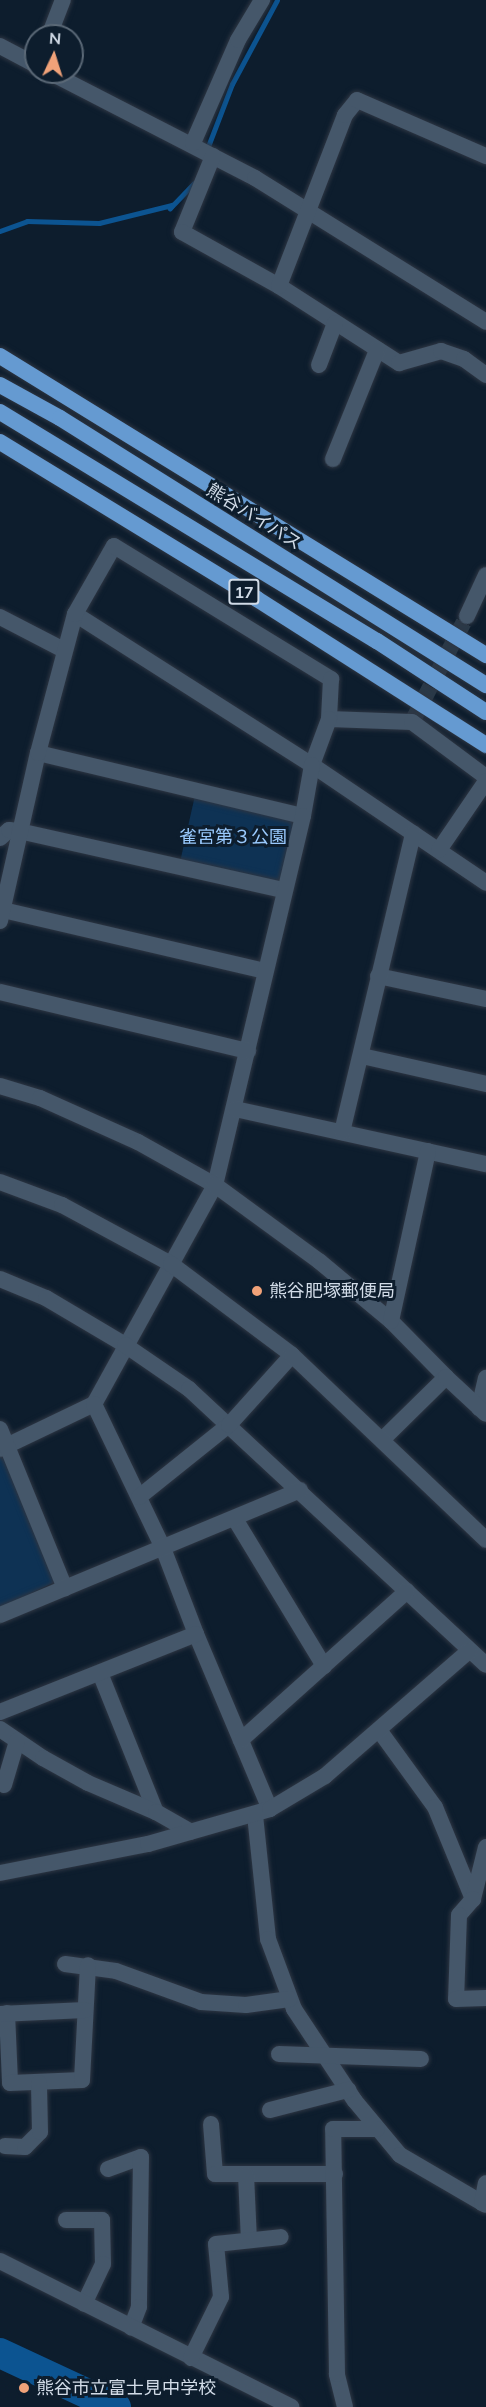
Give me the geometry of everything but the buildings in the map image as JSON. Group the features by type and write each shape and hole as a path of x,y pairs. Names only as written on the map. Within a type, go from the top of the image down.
{"highway":[{"path":"0,356 486,655"},
{"name":"熊谷バイパス","path":"0,385 70,425 486,685"},
{"name":"17","path":"0,412 377,641 486,712"},
{"name":"17","path":"0,442 277,612 486,745"}],"street":[{"path":"54,24 63,0"},
{"path":"194,145 238,40 262,0"},
{"path":"0,46 24,59"},
{"path":"73,84 255,178 486,322"},
{"path":"279,286 345,115 357,100 486,156"},
{"path":"212,156 182,232 279,286 399,363 441,351 464,359 486,375"},
{"path":"319,365 335,322"},
{"path":"333,459 377,350"},
{"path":"3,1447 94,1404 215,1185 235,1109 265,971 303,816 312,765 329,719 331,679 114,546 75,614 38,753 1,915 265,971"},
{"path":"466,616 486,575"},
{"path":"75,614 312,765 486,883"},
{"path":"0,617 64,650"},
{"path":"329,719 412,722 486,779 439,850"},
{"path":"38,753 303,816"},
{"path":"0,838 9,830 19,831 284,890"},
{"path":"342,1132 362,1056 378,976 413,833"},
{"path":"378,976 486,999"},
{"path":"0,992 248,1051"},
{"path":"362,1056 486,1084"},
{"path":"0,1086 40,1098 138,1142 215,1185 319,1261 391,1321 483,1411"},
{"path":"235,1109 486,1164"},
{"path":"391,1321 428,1151"},
{"path":"0,1182 62,1205 171,1264 292,1355 486,1540"},
{"path":"0,1279 46,1298 125,1345 189,1389 486,1665"},
{"path":"139,1497 229,1425 292,1355"},
{"path":"382,1440 446,1377"},
{"path":"483,1411 486,1378"},
{"path":"94,1404 163,1548 196,1634 242,1740 262,1812 268,1938 294,2009 348,2090 400,2155 484,2204 486,2183"},
{"path":"0,1429 3,1447 65,1588"},
{"path":"0,1615 300,1490"},
{"path":"235,1519 324,1666"},
{"path":"242,1740 407,1591"},
{"path":"0,1712 196,1634"},
{"path":"0,1873 148,1844 262,1812 326,1776 469,1651"},
{"path":"100,1672 156,1812"},
{"path":"0,1729 88,1783 156,1812 191,1832"},
{"path":"379,1731 435,1808 479,1898"},
{"path":"4,1785 17,1741"},
{"path":"486,1847 479,1898 459,1915 456,1999 486,1998"},
{"path":"64,1964 88,1965 116,1971 201,2002 246,2005 290,1999"},
{"path":"85,2010 4,2014 10,2083 82,2080 88,1965"},
{"path":"279,2054 421,2059"},
{"path":"5,2146 25,2146 40,2132 39,2083"},
{"path":"270,2110 348,2090"},
{"path":"211,2124 215,2174 335,2174"},
{"path":"345,2407 337,2374 333,2129 377,2129"},
{"path":"108,2169 141,2157 139,2307 131,2328"},
{"path":"246,2175 249,2240"},
{"path":"66,2220 102,2220 103,2264 84,2304"},
{"path":"191,2358 221,2297 216,2244 281,2237"},
{"path":"0,2261 291,2407"}],"green space":[{"name":"雀宮第３公園","path":"196,791 298,815 280,884 180,862"},
{"path":"4,1455 55,1582 0,1608 0,1457"}],"waterway":[{"path":"207,149 232,84 277,0"},
{"path":"0,231 27,221 99,223 172,205 170,208 194,183"},
{"path":"0,2353 116,2407"}],"tunnel":[{"path":"412,722 467,616"}],"place":[{"name":"熊谷肥塚郵便局","path":"257,1291"},
{"name":"熊谷市立富士見中学校","path":"24,2388"}]}
